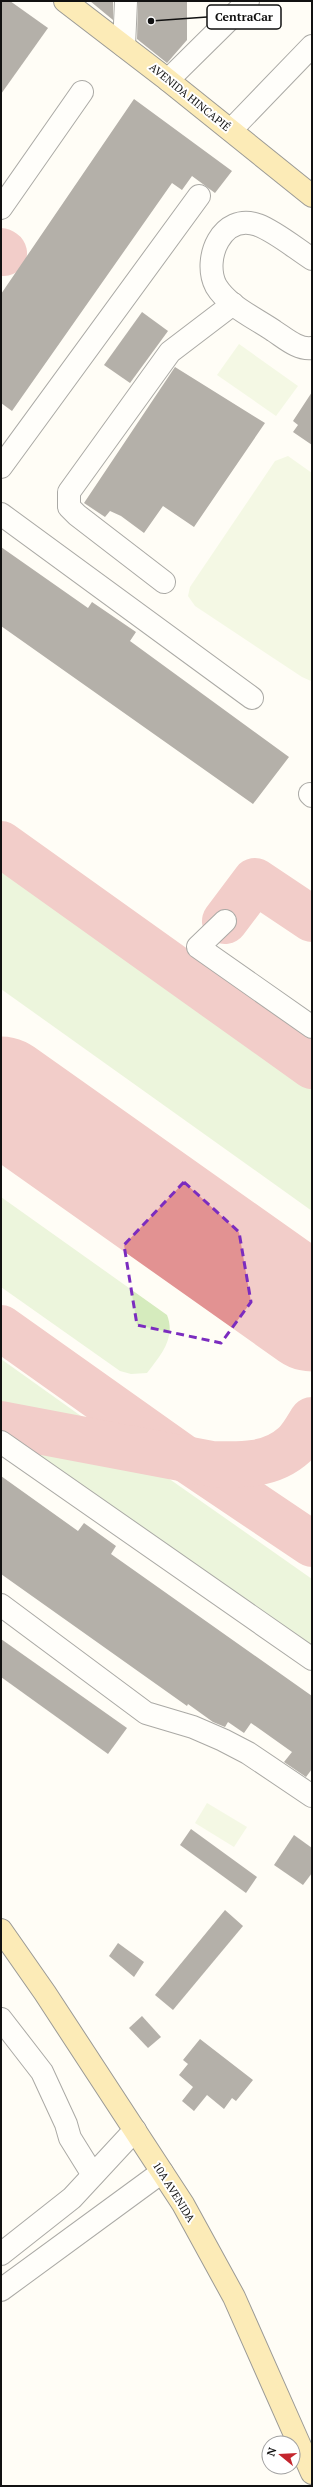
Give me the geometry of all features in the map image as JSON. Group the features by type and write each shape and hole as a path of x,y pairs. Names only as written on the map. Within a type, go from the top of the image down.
{"main road":[{"name":"AVENIDA HINCAPIÉ","path":"65,1 168,80 312,196"},
{"name":"10A AVENIDA","path":"1,1930 45,1993 183,2204 234,2297 312,2473"}],"street":[{"path":"124,46 126,1"},
{"path":"168,80 248,1"},
{"path":"231,130 312,46"},
{"path":"1,208 82,92"},
{"path":"1,467 199,196"},
{"path":"312,259 258,225 249,223 231,226 217,240 212,253 210,271 217,287 233,304 291,342 312,348"},
{"path":"164,582 69,508 68,492 170,352 233,304"},
{"path":"1,514 252,698"},
{"path":"225,921 198,947 312,1027"},
{"path":"1,1442 312,1659"},
{"path":"1,1605 146,1713 193,1727 223,1740 248,1753 312,1796"},
{"path":"1,2018 42,2072 70,2138 93,2175"},
{"path":"1,2254 72,2198 135,2130"},
{"path":"1,2290 162,2172"}],"highlighted area":[{"path":"184,1182 239,1232 251,1302 221,1343 137,1325 124,1245"}],"green space":[{"path":"239,344 298,386 276,416 217,375"},
{"path":"288,456 312,473 311,681 302,677 195,606 188,596 190,587 275,461"},
{"path":"1,869 312,1087 312,1211 1,989"},
{"path":"1,1197 167,1315 170,1331 166,1346 147,1373 131,1374 120,1371 1,1287"},
{"path":"1,1359 95,1426 96,1429 94,1432 1,1409"},
{"path":"17,1438 158,1471 312,1579 312,1650 13,1440"},
{"path":"207,1803 247,1827 234,1847 195,1823"}],"building":[{"path":"1,1 10,1 48,28 1,94"},
{"path":"90,1 113,1 113,20"},
{"path":"138,1 187,1 187,40 167,63 137,39"},
{"path":"134,99 232,171 215,193 192,176 182,190 172,183 12,411 1,403 1,294"},
{"path":"142,312 168,331 130,383 104,365"},
{"path":"175,367 265,423 194,527 163,506 144,533 121,516 110,511 105,517 84,503"},
{"path":"312,392 312,445 293,432 298,425 293,421"},
{"path":"1,547 88,608 92,602 136,632 130,641 289,757 253,804 1,626"},
{"path":"1,1476 78,1531 84,1523 116,1546 111,1554 312,1696 312,1769 306,1777 284,1762 292,1752 251,1723 244,1733 228,1722 225,1727 213,1722 188,1704 187,1706 1,1574"},
{"path":"1,1639 127,1728 108,1754 1,1677"},
{"path":"191,1829 257,1877 246,1893 180,1845"},
{"path":"294,1835 312,1848 312,1873 303,1885 274,1865"},
{"path":"225,1910 243,1926 173,2010 155,1995"},
{"path":"118,1943 144,1962 134,1977 109,1956"},
{"path":"142,2016 161,2037 148,2048 129,2028"},
{"path":"200,2039 253,2080 236,2101 232,2098 224,2109 207,2095 194,2111 182,2101 193,2087 179,2075 188,2064 183,2060"}],"taxiway":[{"path":"1,844 312,1066"},
{"path":"225,921 255,881 312,919"},
{"path":"303,1308 312,1305"},
{"path":"1,1328 187,1460 312,1544"},
{"path":"1,1424 212,1464 245,1464 266,1461 285,1452 299,1440 312,1420"}],"runway":[{"path":"1,1094 312,1314"}],"place":[{"name":"CentraCar","path":"151,21"}]}
